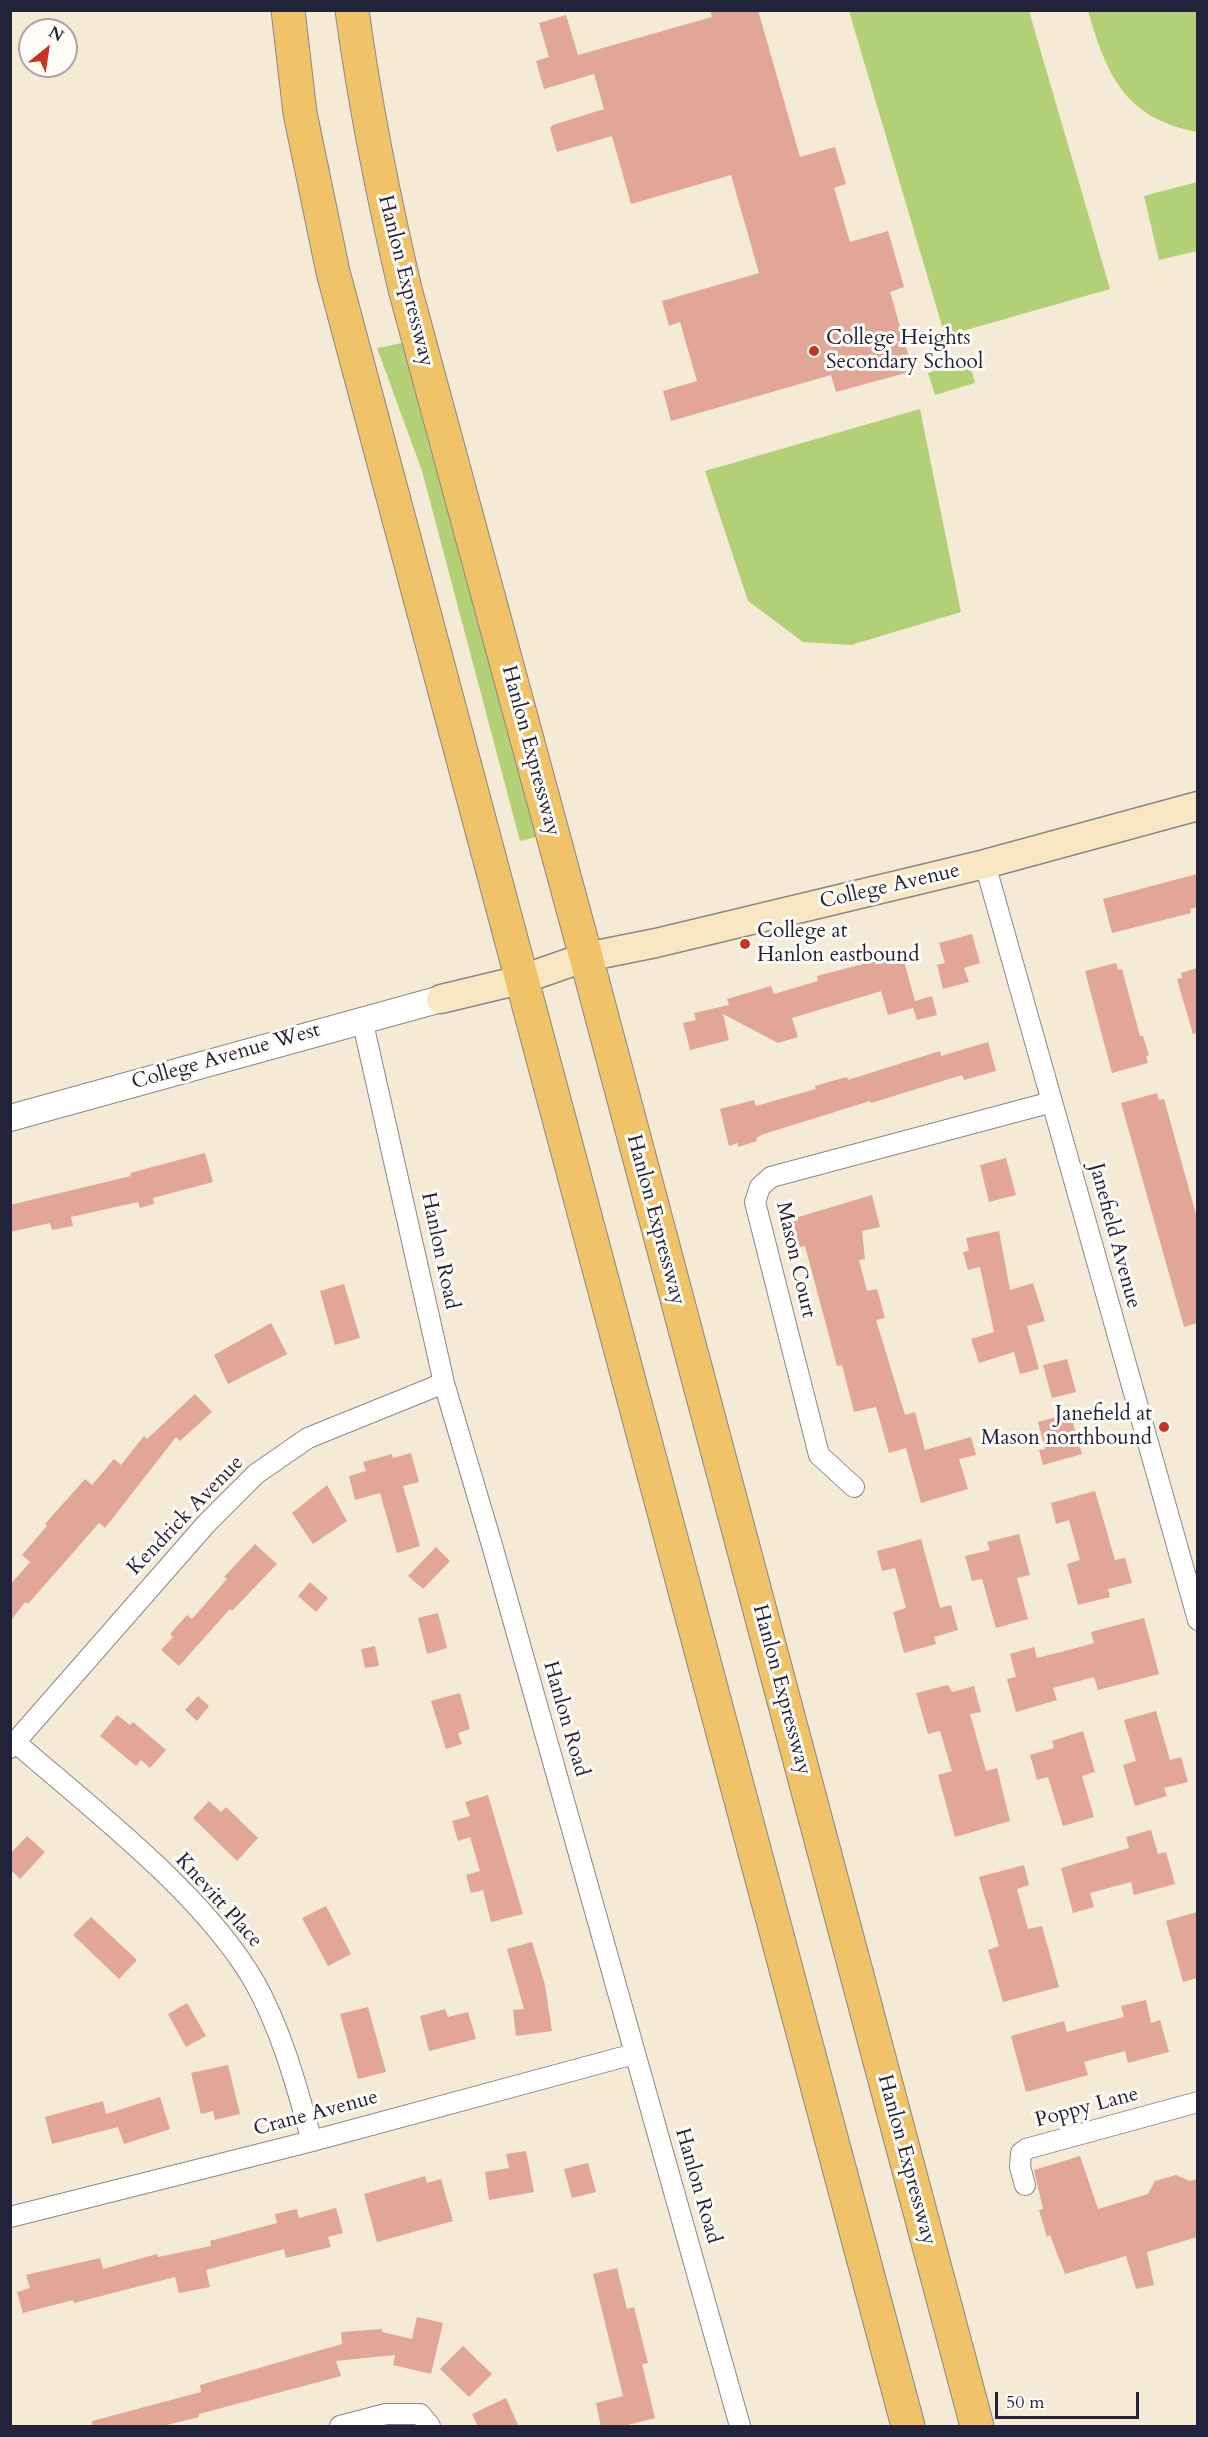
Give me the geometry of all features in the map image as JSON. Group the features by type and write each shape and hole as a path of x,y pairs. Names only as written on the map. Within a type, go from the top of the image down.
{"highway":[{"path":"288,10 300,114 333,272 520,980 908,2427"},
{"name":"Hanlon Expressway","path":"352,10 364,99 385,205 976,2427"}],"main road":[{"name":"College Avenue","path":"441,999 520,980 586,957 656,943 986,864 1197,806"}],"street":[{"name":"Janefield Avenue","path":"986,864 1197,1620"},
{"name":"College Avenue West","path":"10,1118 441,999"},
{"name":"Hanlon Road","path":"362,1019 444,1383 492,1545 740,2427"},
{"name":"Mason Court","path":"854,1487 819,1455 755,1202 760,1187 771,1178 1052,1102"},
{"name":"Kendrick Avenue","path":"13,1745 207,1522 256,1474 308,1438 444,1383"},
{"name":"Knevitt Place","path":"13,1745 159,1871 206,1917 233,1949 271,2014 312,2141"},
{"name":"Crane Avenue","path":"10,2217 312,2141 634,2054"},
{"name":"Poppy Lane","path":"1025,2185 1020,2159 1021,2153 1026,2149 1197,2103"},
{"path":"340,2427 386,2414 420,2414 430,2427"}],"green space":[{"path":"849,11 1029,11 1110,289 945,336"},
{"path":"1088,11 1197,11 1197,132 1152,116 1135,104 1122,90 1103,55"},
{"path":"1197,182 1197,251 1159,260 1144,196"},
{"path":"407,342 537,837 520,841 422,471 377,348"},
{"path":"969,361 975,383 935,395 928,373"},
{"path":"920,409 961,612 851,645 803,642 748,601 705,471"}],"building":[{"path":"710,10 758,10 800,157 835,147 846,184 834,188 850,242 888,231 904,287 890,292 913,371 836,392 831,375 671,421 663,391 697,381 680,322 669,326 662,301 759,273 731,175 631,204 612,136 557,152 550,128 553,125 604,109 594,74 544,89 536,61 549,57 539,23 566,15 578,55 712,17"},
{"path":"1197,874 1197,907 1190,909 1191,913 1112,933 1103,899"},
{"path":"972,934 980,963 964,968 969,982 943,989 937,965 945,963 939,943"},
{"path":"902,954 915,1001 932,996 937,1015 917,1020 913,1008 888,1015 881,991 792,1018 798,1037 778,1043 723,1014 729,1040 690,1050 683,1023 696,1020 694,1013 729,1005 727,999 771,986 774,994 818,981 817,976"},
{"path":"1116,963 1118,970 1122,969 1140,1036 1143,1036 1149,1055 1146,1056 1148,1063 1112,1073 1085,971"},
{"path":"1197,968 1197,1033 1193,1034 1177,979 1182,978 1181,973"},
{"path":"988,1042 996,1071 964,1080 962,1075 764,1134 756,1138 757,1141 738,1147 738,1143 729,1146 720,1109 754,1100 756,1106 816,1089 815,1086 847,1077 848,1080 940,1051 941,1056"},
{"path":"1157,1093 1159,1100 1164,1099 1197,1218 1197,1323 1184,1327 1121,1103"},
{"path":"205,1153 213,1182 153,1198 154,1204 140,1208 138,1202 71,1217 73,1226 52,1230 50,1223 10,1232 10,1205 131,1176 130,1173"},
{"path":"1006,1158 1016,1195 989,1202 980,1165"},
{"path":"872,1195 880,1227 862,1231 865,1259 859,1260 867,1291 877,1289 885,1318 876,1320 905,1415 915,1412 925,1450 971,1437 976,1455 959,1459 968,1489 921,1503 906,1448 889,1453 876,1407 854,1412 842,1365 837,1366 805,1246 800,1247 792,1219"},
{"path":"999,1231 1010,1290 1033,1283 1045,1321 1027,1326 1039,1369 1020,1374 1014,1352 979,1363 971,1339 994,1332 980,1267 968,1270 963,1252 969,1251 966,1238"},
{"path":"344,1284 360,1338 335,1345 320,1291"},
{"path":"271,1323 287,1354 228,1384 214,1355"},
{"path":"1067,1359 1076,1392 1052,1398 1043,1365"},
{"path":"195,1394 212,1412 180,1441 176,1437 105,1528 99,1523 28,1604 25,1602 10,1622 10,1585 30,1562 22,1555 47,1526 45,1524 85,1479 92,1485 114,1459 121,1465 144,1436 147,1439"},
{"path":"1070,1413 1082,1454 1043,1465 1039,1450 1045,1449 1038,1422"},
{"path":"411,1453 419,1482 403,1486 420,1546 397,1553 380,1493 355,1500 349,1476 366,1471 363,1462 392,1454 393,1458"},
{"path":"327,1485 347,1521 313,1544 292,1513"},
{"path":"1095,1491 1115,1560 1125,1558 1132,1583 1108,1589 1110,1597 1078,1605 1067,1564 1080,1560 1069,1520 1056,1524 1051,1503"},
{"path":"1019,1534 1030,1575 1017,1578 1028,1619 996,1628 982,1579 972,1581 965,1556 990,1550 987,1542"},
{"path":"921,1539 940,1608 951,1605 958,1630 934,1637 936,1644 904,1653 893,1612 906,1608 895,1568 882,1571 877,1551"},
{"path":"255,1544 277,1564 232,1611 230,1609 179,1666 161,1650 173,1637 170,1634 187,1615 192,1619 227,1579 224,1577"},
{"path":"436,1547 450,1561 423,1589 408,1576"},
{"path":"310,1582 328,1598 316,1612 298,1596"},
{"path":"438,1613 447,1648 427,1654 418,1618"},
{"path":"1144,1618 1159,1674 1098,1690 1094,1677 1053,1688 1057,1700 1016,1712 1007,1679 1016,1677 1010,1654 1034,1647 1037,1658 1065,1651 1094,1643 1091,1632"},
{"path":"375,1646 379,1666 365,1668 361,1649"},
{"path":"948,1685 952,1692 974,1686 981,1712 970,1714 986,1771 997,1768 1010,1821 955,1837 938,1775 952,1771 940,1731 928,1734 916,1693"},
{"path":"460,1693 470,1729 458,1733 462,1744 446,1749 431,1701"},
{"path":"198,1696 209,1706 197,1721 185,1710"},
{"path":"1156,1711 1170,1760 1181,1757 1188,1782 1164,1788 1167,1796 1135,1806 1123,1765 1136,1761 1124,1720"},
{"path":"117,1715 130,1725 133,1722 166,1750 150,1768 141,1760 136,1766 100,1736"},
{"path":"1083,1731 1095,1772 1082,1776 1094,1817 1063,1826 1048,1777 1037,1780 1030,1755 1054,1748 1052,1741"},
{"path":"488,1795 523,1914 491,1922 483,1890 471,1893 466,1875 480,1871 470,1837 458,1841 452,1821 470,1816 465,1802"},
{"path":"209,1801 221,1812 226,1807 258,1838 237,1861 193,1818"},
{"path":"1151,1830 1158,1854 1166,1852 1175,1884 1134,1895 1131,1882 1090,1893 1094,1907 1073,1913 1061,1868 1129,1848 1126,1837"},
{"path":"27,1836 45,1852 20,1879 10,1869 10,1854"},
{"path":"1024,1865 1029,1885 1017,1889 1028,1929 1042,1926 1059,1987 1003,2002 988,1950 999,1946 979,1877"},
{"path":"326,1906 351,1954 328,1966 302,1918"},
{"path":"1197,1912 1197,1978 1183,1982 1166,1921"},
{"path":"91,1917 137,1960 119,1979 73,1935"},
{"path":"532,1942 545,1985 552,2031 516,2036 513,2010 524,2009 507,1949"},
{"path":"1146,2000 1151,2023 1160,2020 1169,2052 1128,2063 1125,2051 1084,2062 1088,2075 1026,2092 1011,2036 1064,2021 1067,2032 1124,2017 1121,2006"},
{"path":"187,2003 206,2036 186,2047 168,2014"},
{"path":"368,2007 386,2072 358,2079 340,2014"},
{"path":"445,2009 448,2017 468,2012 476,2039 429,2051 420,2016"},
{"path":"228,2065 240,2114 215,2120 213,2111 201,2114 191,2073"},
{"path":"160,2097 170,2129 124,2144 118,2127 52,2144 45,2117 103,2101 106,2114"},
{"path":"526,2151 534,2192 489,2200 485,2172 509,2168 506,2154"},
{"path":"1080,2156 1098,2209 1148,2194 1155,2181 1176,2175 1190,2181 1197,2179 1197,2237 1147,2252 1154,2285 1136,2289 1126,2256 1065,2274 1050,2235 1047,2237 1039,2210 1043,2209 1034,2170"},
{"path":"588,2163 596,2192 572,2198 564,2169"},
{"path":"425,2176 427,2183 441,2179 453,2221 377,2242 364,2194"},
{"path":"336,2208 343,2233 328,2237 331,2247 286,2258 284,2249 206,2270 210,2287 179,2293 175,2277 74,2303 73,2300 23,2313 17,2292 30,2288 26,2275 100,2258 103,2269 157,2254 158,2257 211,2246 210,2241 277,2223 275,2214 297,2209 299,2218"},
{"path":"617,2268 627,2309 634,2307 648,2363 642,2364 655,2418 620,2427 601,2427 596,2403 623,2396 593,2274"},
{"path":"417,2317 443,2323 431,2374 393,2365 395,2355 336,2361 341,2376 199,2414 199,2417 159,2427 92,2427 92,2421 201,2392 200,2385 342,2344 341,2332 382,2329 382,2332 412,2339"},
{"path":"463,2346 492,2374 469,2397 440,2369"},
{"path":"506,2398 519,2427 478,2427 472,2414"}],"place":[{"name":"College Heights Secondary School","path":"814,351"},
{"name":"College at Hanlon eastbound","path":"745,944"},
{"name":"Janefield at Mason northbound","path":"1164,1427"}]}
